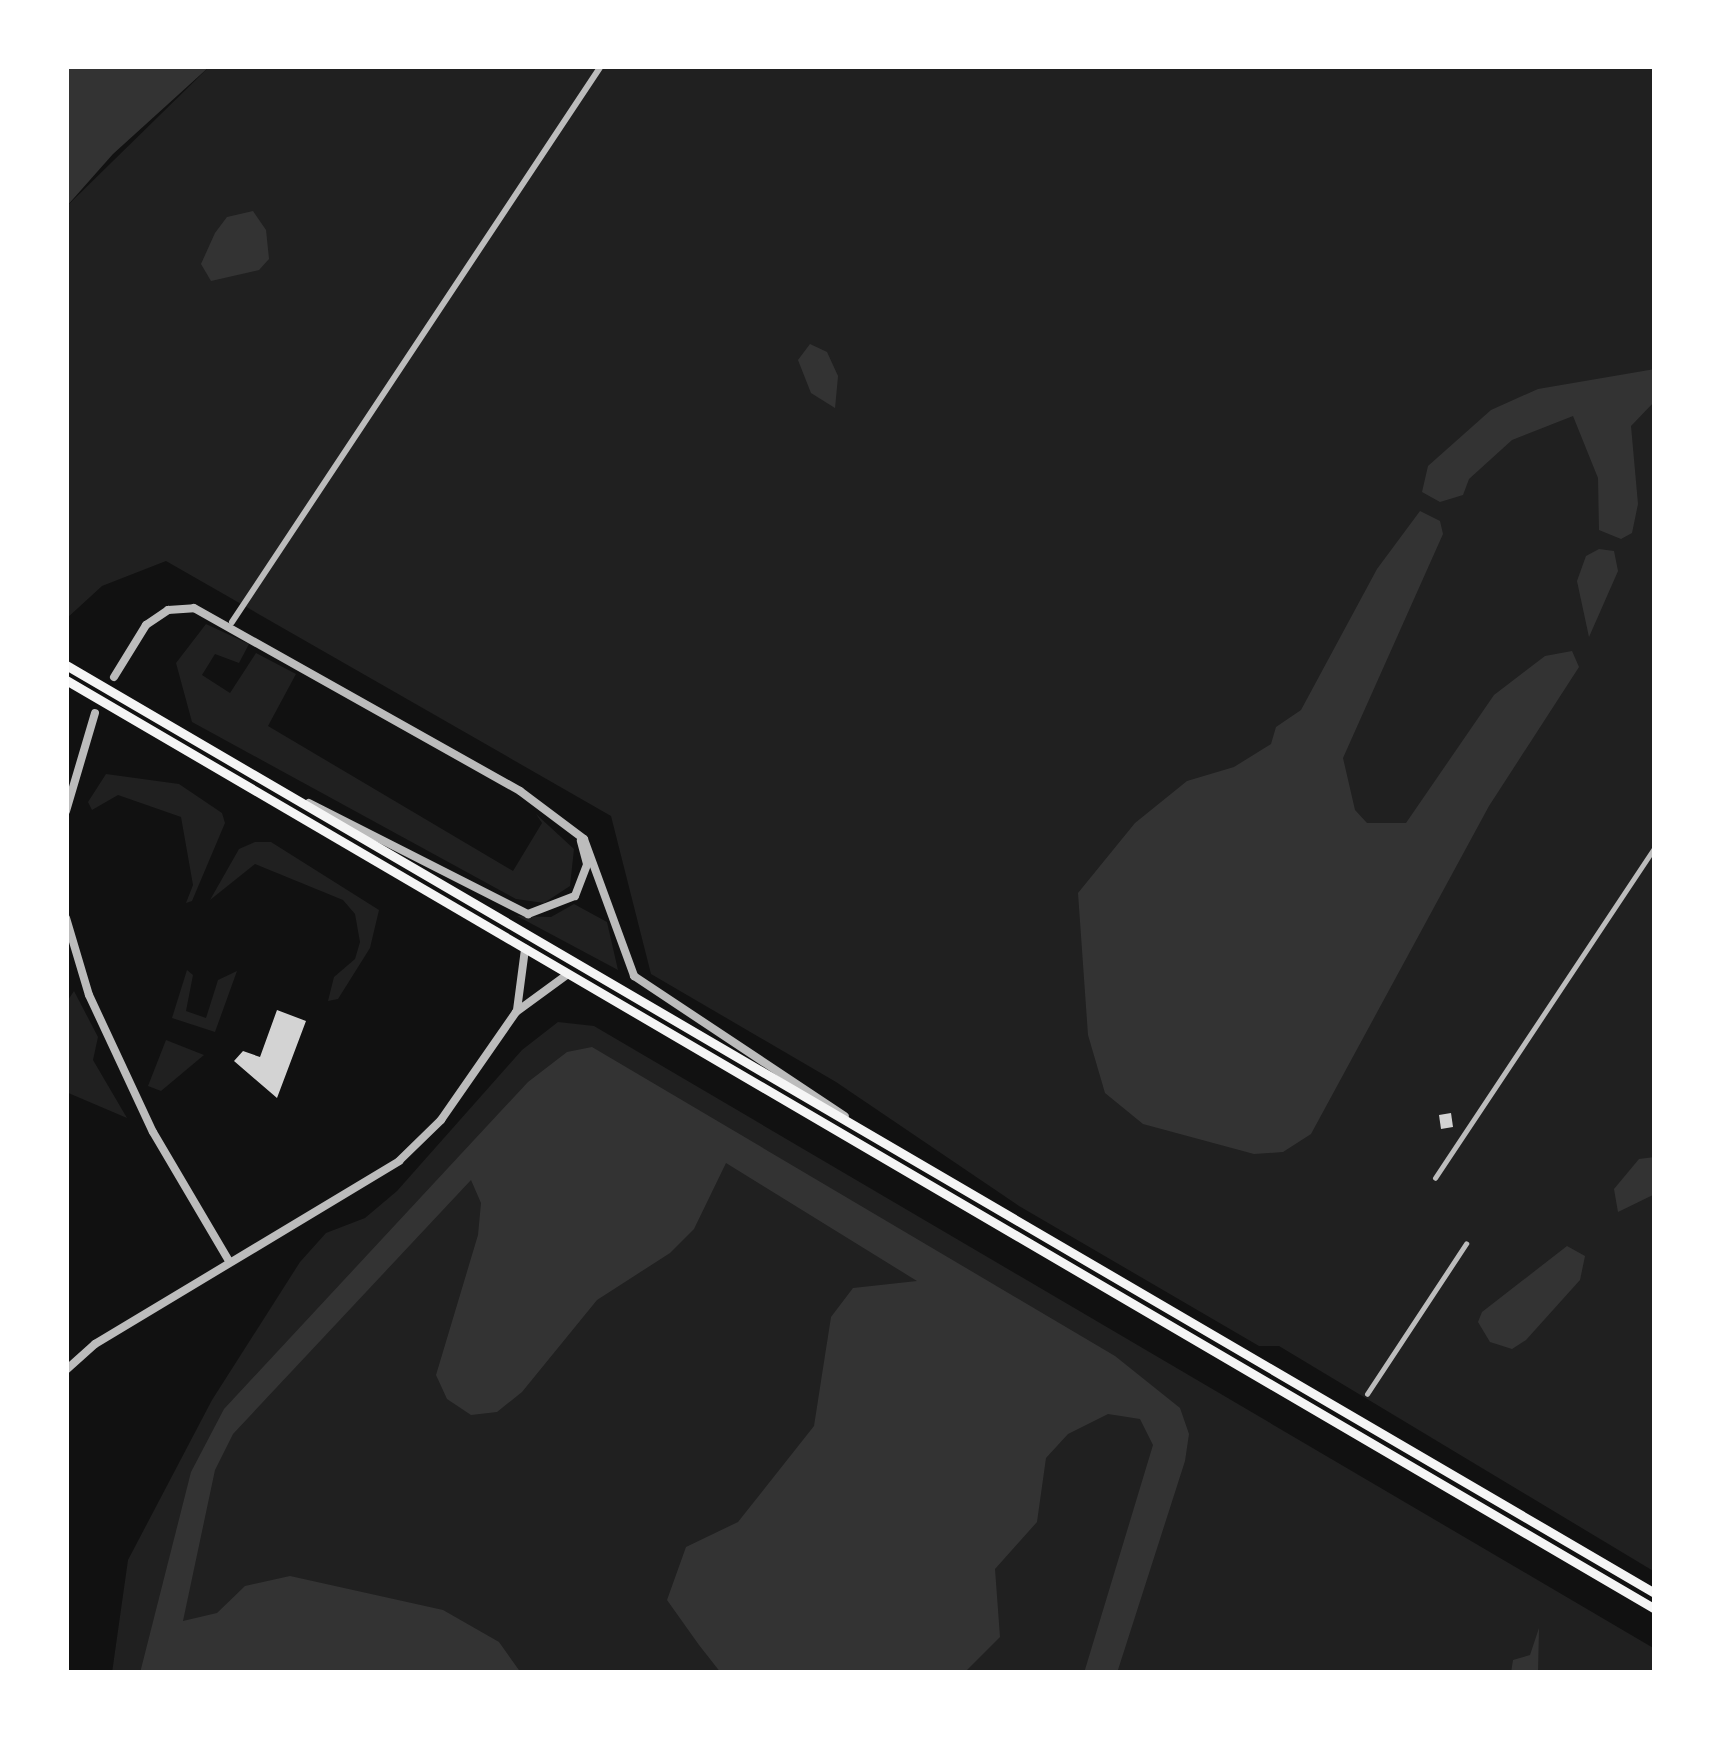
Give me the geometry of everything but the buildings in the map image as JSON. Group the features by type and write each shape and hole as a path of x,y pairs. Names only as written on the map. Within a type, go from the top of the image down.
{"main road":[{"path":"66,665 135,714 525,949 1655,1609"},
{"path":"66,680 288,796 1655,1593"}],"street":[{"path":"232,622 601,66"},
{"path":"114,676 136,636 168,610 194,608 232,622 571,825 591,851 634,976 815,1090 860,1130"},
{"path":"66,812 94,713"},
{"path":"288,796 336,812 528,914 562,907 584,881 585,854 571,825"},
{"path":"1436,1178 1655,847"},
{"path":"66,918 89,995 153,1132 229,1261"},
{"path":"516,1012 525,949"},
{"path":"66,1370 229,1261 399,1161 441,1120 516,1012 568,974"},
{"path":"1367,1394 1466,1244"}],"shaded area":[{"path":"210,66 1655,66 1655,1572 1279,1346 1259,1346 1019,1206 836,1082 651,974 611,816 166,561 102,586 66,619 66,207"},
{"path":"210,66 113,154 66,207 66,68"},
{"path":"253,211 266,230 269,259 259,270 211,281 201,264 215,233 227,217"},
{"path":"810,344 827,352 838,376 835,408 811,393 798,360"},
{"path":"1655,369 1655,401 1631,426 1638,504 1632,533 1621,539 1599,530 1598,478 1573,416 1512,440 1469,479 1463,495 1440,502 1422,492 1428,466 1491,410 1538,389"},
{"path":"1420,511 1440,521 1443,534 1343,758 1355,810 1367,823 1406,823 1494,695 1545,656 1572,651 1579,667 1489,806 1311,1134 1283,1152 1254,1154 1143,1124 1105,1093 1088,1035 1078,893 1135,823 1187,781 1234,767 1271,744 1276,727 1301,710 1377,569"},
{"path":"1599,549 1614,551 1618,571 1589,637 1577,581 1586,556"},
{"path":"206,624 249,644 239,663 215,654 202,675 230,693 256,653 296,674 268,726 513,871 542,823 536,814 574,849 570,886 544,903 516,899 192,722 176,663"},
{"path":"106,774 179,784 222,813 225,823 192,901 186,903 193,885 181,817 118,795 92,810 88,802"},
{"path":"271,842 379,910 370,948 338,999 328,1001 334,977 355,959 360,942 355,914 343,900 255,864 210,900 239,849"},
{"path":"574,904 607,922 618,970 517,916 551,917"},
{"path":"187,970 193,975 186,1011 206,1018 218,980 237,971 215,1032 172,1018"},
{"path":"74,991 98,1037 93,1060 127,1118 66,1092 66,1003"},
{"path":"558,1022 594,1026 1655,1649 1655,1673 112,1673 128,1560 212,1400 300,1262 326,1233 365,1218 397,1191 522,1050"},
{"path":"166,1040 204,1055 161,1091 148,1086"},
{"path":"592,1047 1115,1356 1180,1408 1189,1434 1185,1461 1117,1673 1084,1673 1153,1445 1140,1419 1108,1414 1068,1434 1046,1458 1037,1522 995,1569 1000,1637 964,1673 721,1673 699,1645 667,1600 686,1547 738,1522 814,1426 831,1317 853,1288 917,1281 726,1163 694,1229 670,1253 597,1300 522,1392 497,1412 471,1415 447,1399 436,1375 478,1235 481,1203 471,1180 233,1434 215,1470 183,1621 217,1613 245,1586 290,1576 443,1610 499,1642 521,1673 140,1673 191,1472 224,1409 528,1082 567,1052"},
{"path":"1655,1157 1655,1194 1618,1212 1614,1189 1639,1159"},
{"path":"1567,1246 1585,1256 1580,1280 1526,1340 1512,1349 1490,1342 1478,1322 1482,1312"},
{"path":"1539,1628 1538,1673 1511,1673 1513,1660 1530,1655"}]}
